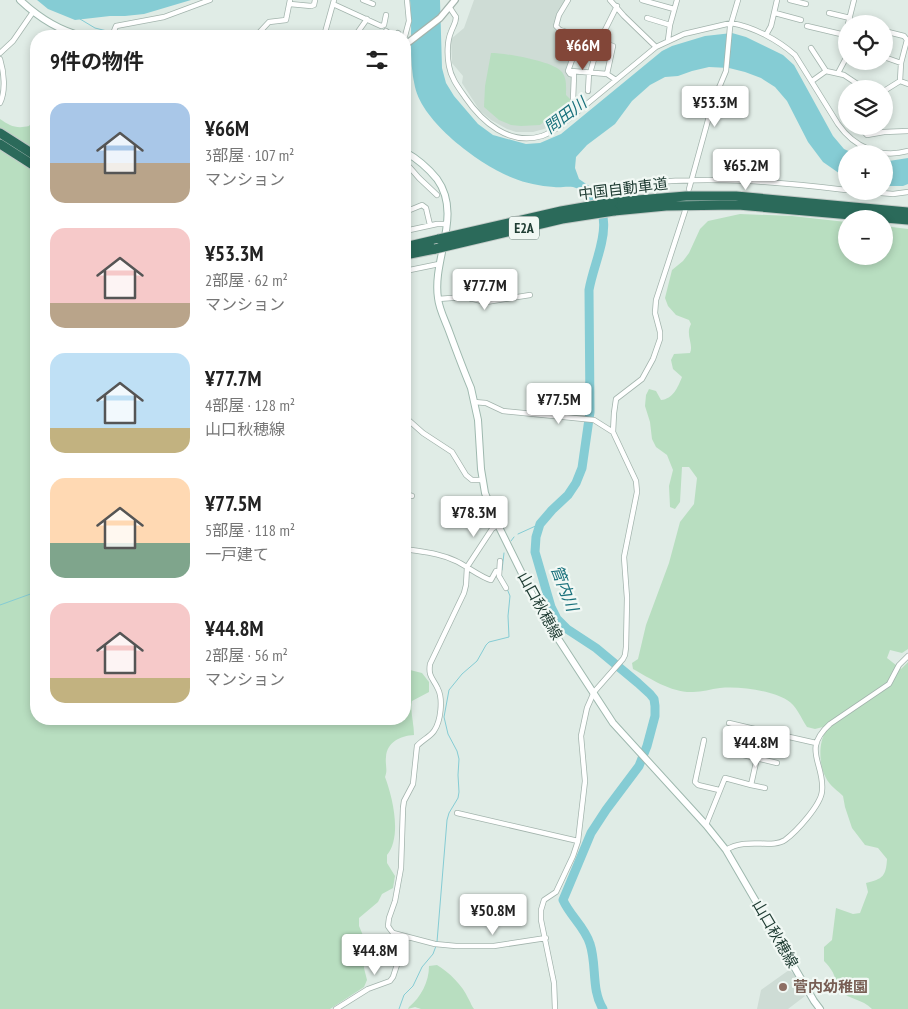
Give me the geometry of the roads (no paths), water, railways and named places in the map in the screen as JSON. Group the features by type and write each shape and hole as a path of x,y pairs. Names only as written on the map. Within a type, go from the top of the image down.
{"highway":[{"path":"0,133 30,152"},
{"path":"0,144 30,162"},
{"name":"中国自動車道","path":"411,246 561,211 686,196 736,196 908,212"},
{"name":"中国自動車道","path":"411,254 562,220 614,206 738,205 908,220"}],"main road":[{"path":"20,0 33,12 64,30"},
{"name":"山口秋穂線","path":"411,156 423,164 439,182 447,204 447,224 437,277 438,299 471,388 478,420 482,480 485,494 498,525 542,614 613,723 706,825 726,850 820,1009"}],"street":[{"path":"114,30 116,26 164,17 210,0"},
{"path":"262,30 269,22 286,20 290,2 311,6 314,5 315,0"},
{"path":"363,0 373,4"},
{"path":"406,0 408,21 406,30"},
{"path":"568,0 559,14 556,26 560,30 613,46 607,74"},
{"path":"610,0 656,47"},
{"path":"642,0 674,9"},
{"path":"668,40 670,24 677,0"},
{"path":"689,189 713,102 726,72 731,25 738,0"},
{"path":"766,35 772,26 777,0"},
{"path":"790,0 806,4"},
{"path":"851,15 854,0"},
{"path":"411,40 431,26 454,1"},
{"path":"326,30 334,2 381,26 384,24 386,15"},
{"path":"588,91 589,73 599,42 617,6"},
{"path":"448,9 456,17 448,43 450,72 454,82 471,106 489,125 511,135 541,136 566,123 656,47 668,40 684,34 739,24 766,35 788,48 795,55 844,133 859,146 878,153 889,154 908,151"},
{"path":"0,53 13,41 33,12"},
{"path":"775,13 801,20"},
{"path":"829,13 838,15"},
{"path":"647,18 670,24"},
{"path":"359,30 367,19"},
{"path":"807,26 838,31"},
{"path":"893,33 904,36 907,40 901,63 900,81"},
{"path":"581,35 568,70 570,74 574,75 573,100 584,106"},
{"path":"811,48 826,71"},
{"path":"0,59 3,94 0,103"},
{"path":"893,60 901,63"},
{"path":"571,71 607,74 616,80"},
{"path":"812,81 826,71 838,73 853,80"},
{"path":"900,81 908,84"},
{"path":"893,85 900,81"},
{"path":"893,130 908,131"},
{"path":"411,169 438,195"},
{"path":"645,183 691,180 742,181 838,189"},
{"path":"893,194 908,192"},
{"path":"411,209 422,204 426,208 430,226"},
{"path":"555,1009 554,983 541,910 544,900 556,892 578,841 585,781 581,736 587,708 594,692 625,655 627,598 624,558 637,492 636,481 613,432 616,399 642,379 654,359 660,332 655,313 656,300 685,210"},
{"path":"411,230 447,224"},
{"path":"411,270 439,264"},
{"path":"471,299 474,276"},
{"path":"438,299 455,297 486,302 530,295"},
{"path":"532,413 534,400"},
{"path":"474,402 486,403 503,411 594,420 613,432"},
{"path":"411,422 423,433 452,452 466,475 472,480 482,480"},
{"path":"498,525 492,529 467,567 464,593 430,664 430,676 438,689 440,697 438,723 434,731 417,746 413,784 404,800 401,824 401,868 388,926 393,933 437,944 485,946 546,938"},
{"path":"411,550 436,554 467,567 490,580 496,571 499,572"},
{"path":"500,561 499,572 506,588"},
{"path":"726,850 735,845 752,843 776,844 784,840 807,817 819,802 822,794 821,778 815,754 816,743 822,731 889,684 899,665 908,656"},
{"path":"728,723 816,743"},
{"path":"751,784 763,732"},
{"path":"704,740 695,782 698,785 719,790"},
{"path":"739,754 777,763"},
{"path":"706,825 725,778 765,788"},
{"path":"457,813 578,841"},
{"path":"336,1009 368,989 390,981 394,977 406,936"}],"water":[{"path":"37,0 191,0 144,14 75,20 48,9"},
{"path":"410,0 440,0 442,68 446,83 454,96 478,124 493,135 526,144 540,143 561,134 662,51 672,46 705,36 732,33 746,37 783,55 794,65 833,136 841,145 838,145 838,172 823,162 808,142 787,101 775,87 761,78 745,72 729,68 709,67 678,76 665,77 650,85 632,101 615,124 587,145 576,157 575,168 579,179 592,188 594,196 573,187 543,186 513,178 485,163 455,141 429,115 420,101 413,76"},
{"path":"908,158 908,184 893,186 893,160"}],"waterway":[{"path":"80,19 95,28 103,30"},
{"name":"管内川","path":"585,190 596,200 602,212 604,224 603,237 589,290 590,412 582,468 576,483 568,495 540,524 536,537 535,552 551,607 557,619 567,629 596,648 638,683 654,699 655,706 655,716 647,746 639,766 591,833 563,900 588,938 592,952 595,986 603,1009"},
{"path":"518,534 540,524"},
{"path":"511,541 514,537"},
{"path":"502,570 504,553"},
{"path":"437,942 447,820 459,792 459,759 448,734 444,717 449,690 462,674 477,661 489,642 509,637 508,616 510,596 501,574"},
{"path":"0,605 30,594"},
{"path":"399,1009 404,995 413,986 422,967 433,954 436,946"}],"place":[{"name":"菅内幼稚園","path":"783,987"}],"water label":[{"name":"問田川","path":"565,115"}]}
